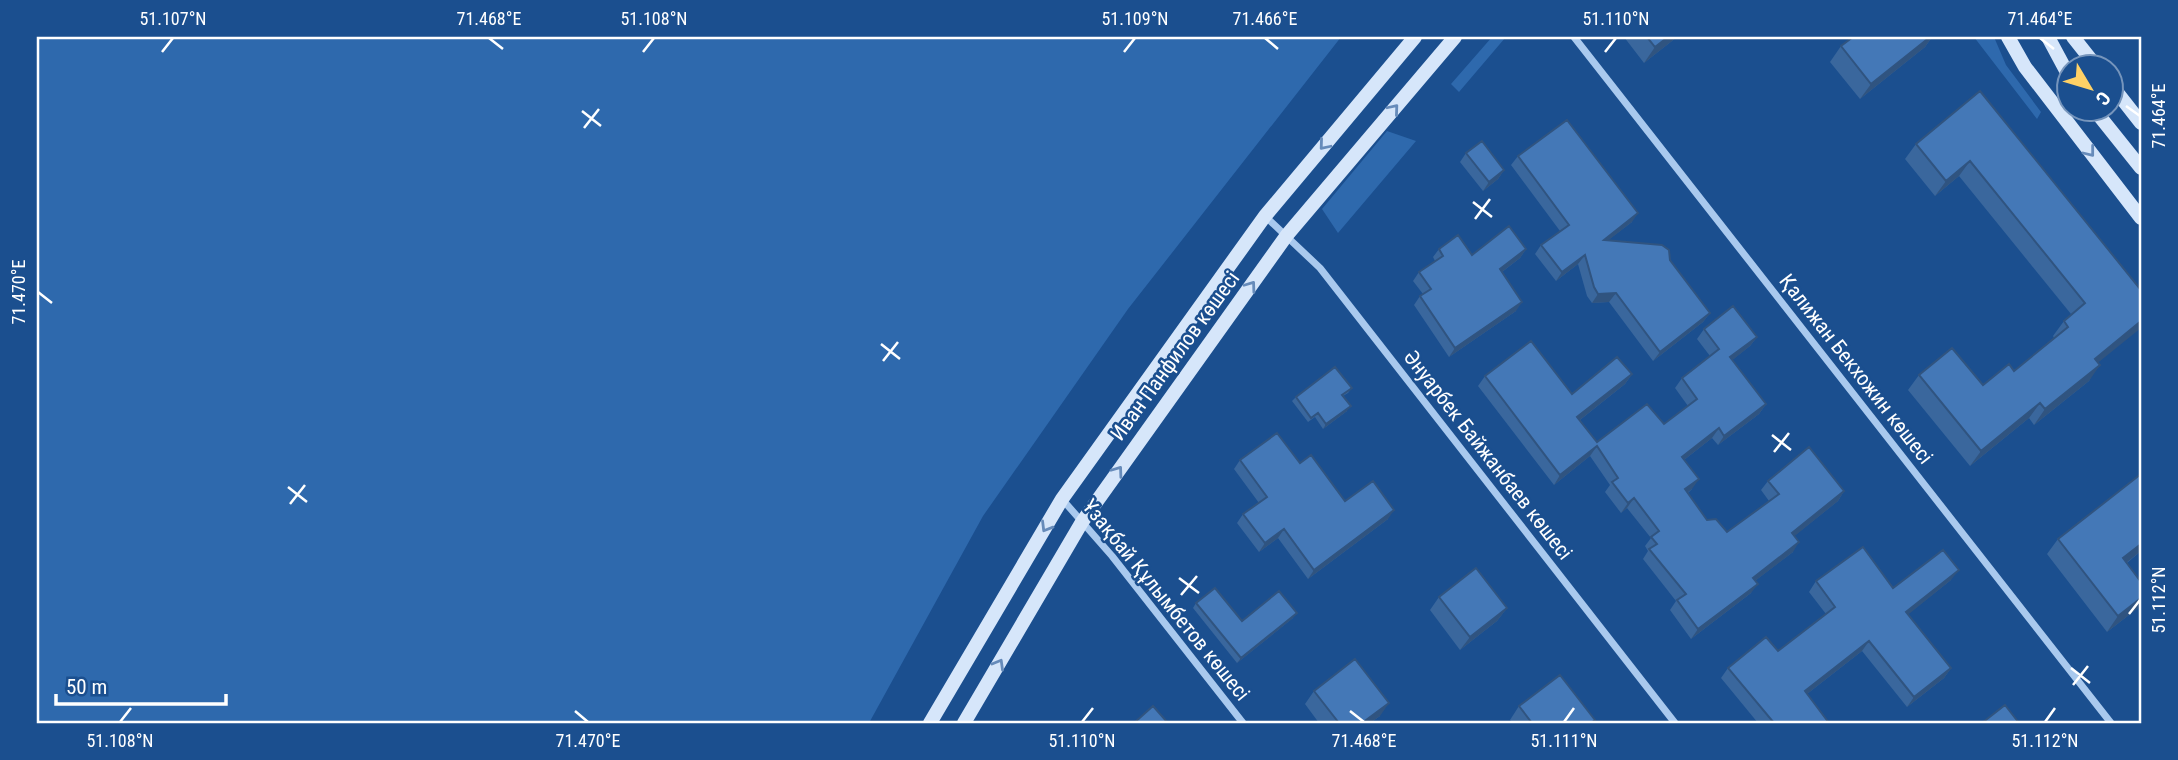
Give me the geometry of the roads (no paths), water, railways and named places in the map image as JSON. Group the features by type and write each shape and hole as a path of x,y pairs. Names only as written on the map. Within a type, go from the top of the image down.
{"street":[{"name":"Иван Панфилов көшесі","path":"930,723 1062,499 1265,216 1415,37"},
{"name":"Иван Панфилов көшесі","path":"964,723 1082,523 1287,235 1455,37"},
{"name":"Қалижан Бекхожин көшесі","path":"1574,37 2111,723"},
{"path":"2008,37 2025,67 2141,218"},
{"path":"2073,37 2085,52"},
{"path":"2126,104 2141,123"},
{"path":"2104,122 2141,168"},
{"name":"Әнуарбек Байжанбаев көшесі","path":"1265,216 1320,268 1675,723"},
{"name":"Ұзақбай Құлымбетов көшесі","path":"1062,499 1112,556 1242,723"}]}
